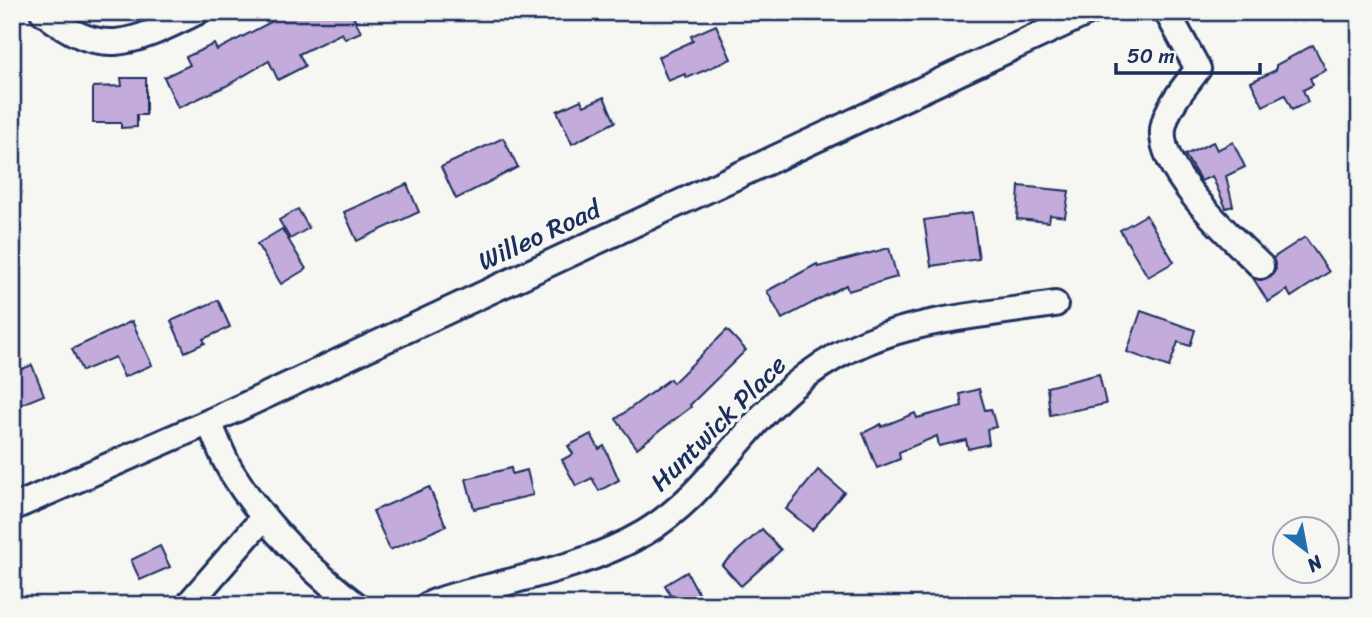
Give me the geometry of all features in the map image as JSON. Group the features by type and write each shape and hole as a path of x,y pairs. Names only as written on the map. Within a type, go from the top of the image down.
{"street":[{"path":"43,12 75,35 111,43 148,35 197,12"},
{"name":"Willeo Road","path":"12,508 209,422 1089,12"},
{"path":"1167,12 1198,69 1178,96 1163,124 1168,159 1176,174 1225,232 1261,266"},
{"name":"Huntwick Place","path":"428,605 578,563 612,550 645,532 699,489 790,388 820,365 852,347 882,334 914,326 1055,304"},
{"path":"209,422 230,469 264,517 303,559 356,605"},
{"path":"192,600 264,517"}],"building":[{"path":"290,12 351,12 361,32 345,39 342,33 299,54 305,66 278,80 269,61 226,86 178,108 164,77 190,65 186,57 214,44 217,50"},
{"path":"716,25 731,59 687,78 685,74 668,81 658,57 693,41 691,36"},
{"path":"1313,45 1326,70 1310,78 1313,85 1303,90 1308,102 1292,110 1285,95 1263,106 1251,82 1276,70 1276,65"},
{"path":"121,78 146,78 146,115 137,115 137,127 121,128 121,123 93,123 93,87 122,86"},
{"path":"604,97 615,122 572,144 557,111 581,100 584,106"},
{"path":"503,138 518,167 456,199 441,167"},
{"path":"1213,142 1217,150 1233,142 1245,167 1226,176 1233,206 1226,208 1212,176 1201,181 1185,155"},
{"path":"407,184 419,212 357,241 344,212"},
{"path":"1019,186 1069,191 1065,217 1050,215 1049,222 1017,219"},
{"path":"298,209 309,228 290,239 279,220"},
{"path":"972,213 979,259 931,266 924,220"},
{"path":"1146,215 1174,262 1148,277 1120,230"},
{"path":"282,229 306,269 281,284 257,244"},
{"path":"1305,237 1329,272 1291,297 1287,290 1268,302 1253,278 1264,280 1271,277 1276,269 1273,258"},
{"path":"889,248 897,277 848,291 846,285 782,319 767,291 817,264 818,267"},
{"path":"218,300 230,327 203,339 205,343 185,352 171,321"},
{"path":"1141,311 1195,330 1190,346 1178,342 1169,367 1127,352"},
{"path":"132,321 152,365 124,377 115,357 82,371 72,349"},
{"path":"727,330 746,350 690,405 691,407 637,448 616,419 670,379 673,383"},
{"path":"32,365 44,395 17,406 15,401 12,402 12,373"},
{"path":"1099,374 1106,404 1050,415 1047,387"},
{"path":"979,389 985,410 991,409 996,427 987,429 989,444 968,449 966,440 939,446 937,436 899,452 900,459 877,468 863,433 915,413 917,418 962,406 960,394"},
{"path":"591,434 599,449 604,446 619,480 599,491 592,478 576,486 562,460 573,454 568,446"},
{"path":"511,468 512,474 527,470 533,495 474,509 466,479"},
{"path":"818,470 844,492 812,530 786,509"},
{"path":"429,487 446,526 390,550 373,511"},
{"path":"762,529 781,550 741,586 722,565"},
{"path":"160,546 170,567 140,580 131,560"},
{"path":"687,572 705,605 676,605 665,585"}]}
